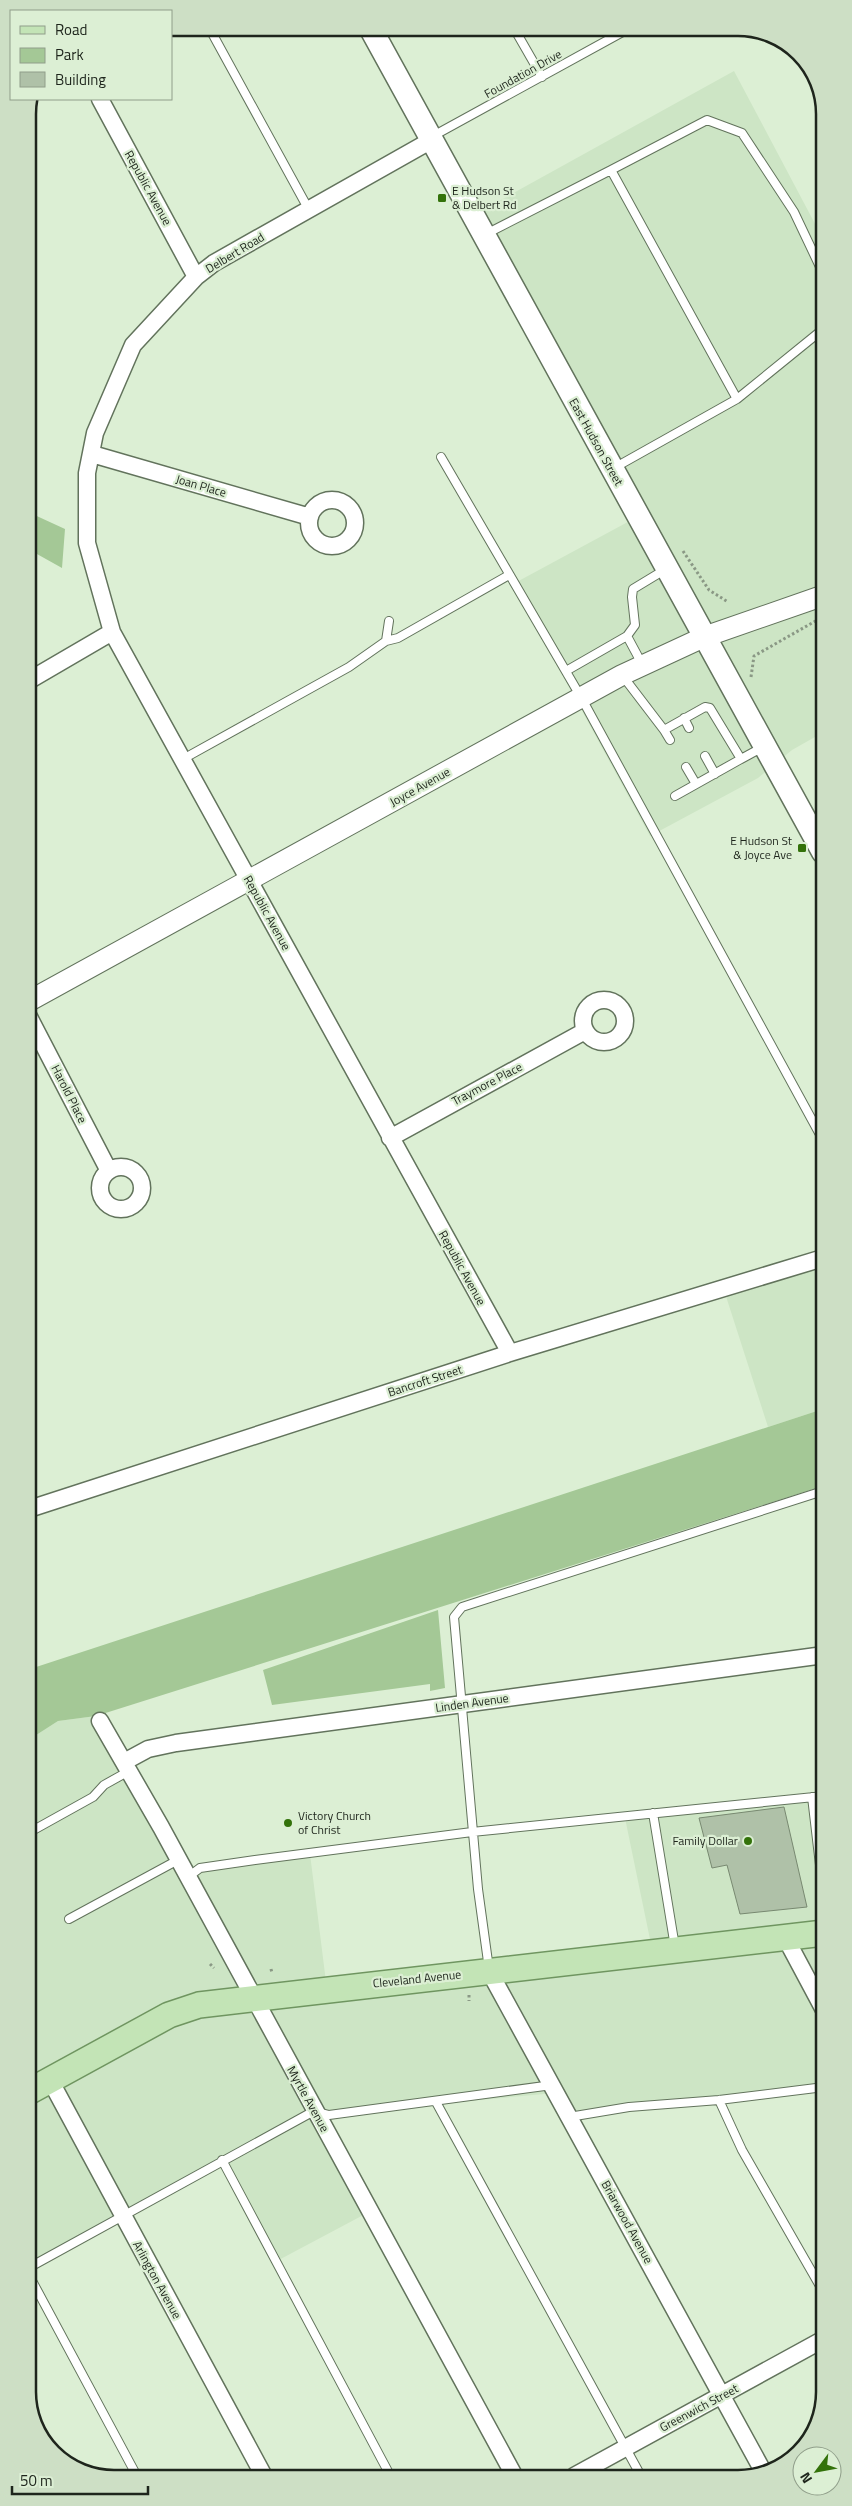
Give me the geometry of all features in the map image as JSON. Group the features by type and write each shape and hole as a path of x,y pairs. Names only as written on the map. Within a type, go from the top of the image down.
{"main road":[{"name":"East Hudson Street","path":"375,36 482,236 816,839"},
{"name":"Cleveland Avenue","path":"40,2086 169,2015 199,2005 253,1997 816,1934"}],"street":[{"name":"Republic Avenue","path":"101,100 196,277"},
{"name":"Delbert Road","path":"92,454 95,433 133,345 196,277 214,264 430,140"},
{"name":"Republic Avenue","path":"92,454 88,473 87,543 112,632 510,1353"},
{"name":"Joan Place","path":"92,454 310,517"},
{"name":"Joyce Avenue","path":"36,997 582,699 622,675 704,637 816,598"},
{"path":"36,676 112,632"},
{"name":"Harold Place","path":"36,1030 108,1171"},
{"name":"Traymore Place","path":"390,1138 585,1031"},
{"name":"Bancroft Street","path":"36,1507 510,1353 816,1260"},
{"name":"Linden Avenue","path":"126,1766 148,1749 176,1743 816,1656"},
{"name":"Myrtle Avenue","path":"100,1721 511,2470"},
{"path":"785,1937 816,1995"},
{"name":"Briarwood Avenue","path":"489,1971 760,2466"},
{"name":"Arlington Avenue","path":"40,2086 121,2215 261,2470"},
{"name":"Greenwich Street","path":"585,2470 816,2343"}],"lane":[{"path":"214,36 309,210"},
{"path":"518,36 542,77"},
{"name":"Foundation Drive","path":"430,140 615,36"},
{"path":"482,236 708,120 742,133 794,212 816,258"},
{"path":"611,170 737,399"},
{"path":"611,470 737,399 816,335"},
{"path":"441,457 582,699 816,1127"},
{"path":"566,671 626,636 635,625 633,589 666,569"},
{"path":"183,759 348,667 386,641 398,638 509,575"},
{"path":"386,641 389,621"},
{"path":"626,636 644,666"},
{"path":"622,675 670,740"},
{"path":"664,730 705,707 710,708 741,759"},
{"path":"684,718 689,728"},
{"path":"675,796 764,746"},
{"path":"705,756 715,774"},
{"path":"686,767 696,784"},
{"path":"489,1971 472,1832 454,1617 462,1607 816,1493"},
{"path":"36,1829 93,1797 126,1766"},
{"path":"812,1797 816,1831"},
{"path":"187,1877 200,1868 472,1832 816,1797"},
{"path":"654,1813 676,1950"},
{"path":"68,1920 178,1860"},
{"path":"36,2264 121,2215 314,2111 329,2116 552,2085"},
{"path":"570,2116 628,2107 719,2100 816,2088"},
{"path":"719,2100 742,2150 816,2279"},
{"path":"436,2102 637,2470"},
{"path":"222,2160 387,2470"},
{"path":"36,2288 134,2470"}],"path":[{"path":"709,590 728,602"},
{"path":"759,652 816,621"},
{"path":"210,1964 214,1968"},
{"path":"469,1995 469,2001"}],"shaded area":[{"path":"734,71 816,226 816,736 792,750 758,778 650,836 513,584 637,517 470,217"},
{"path":"816,1256 816,1411 768,1427 723,1287"},
{"path":"96,1716 185,1874 310,1854 327,1990 652,1949 625,1818 816,1794 816,2088 567,2115 555,2093 318,2115 369,2212 275,2262 220,2161 36,2259 36,1735 58,1721"}],"green space":[{"path":"36,516 65,529 62,568 36,553"},
{"path":"816,1411 816,1488 96,1716 58,1721 36,1735 36,1667"},
{"path":"438,1610 445,1688 430,1691 430,1684 272,1705 263,1670"}],"building":[{"name":"Family Dollar","path":"784,1807 807,1907 740,1914 727,1865 712,1868 699,1818"}],"place":[{"name":"E Hudson St & Delbert Rd","path":"442,198"},
{"name":"E Hudson St & Joyce Ave","path":"802,848"},
{"name":"Victory Church of Christ","path":"288,1823"},
{"name":"Family Dollar","path":"748,1841"}]}
